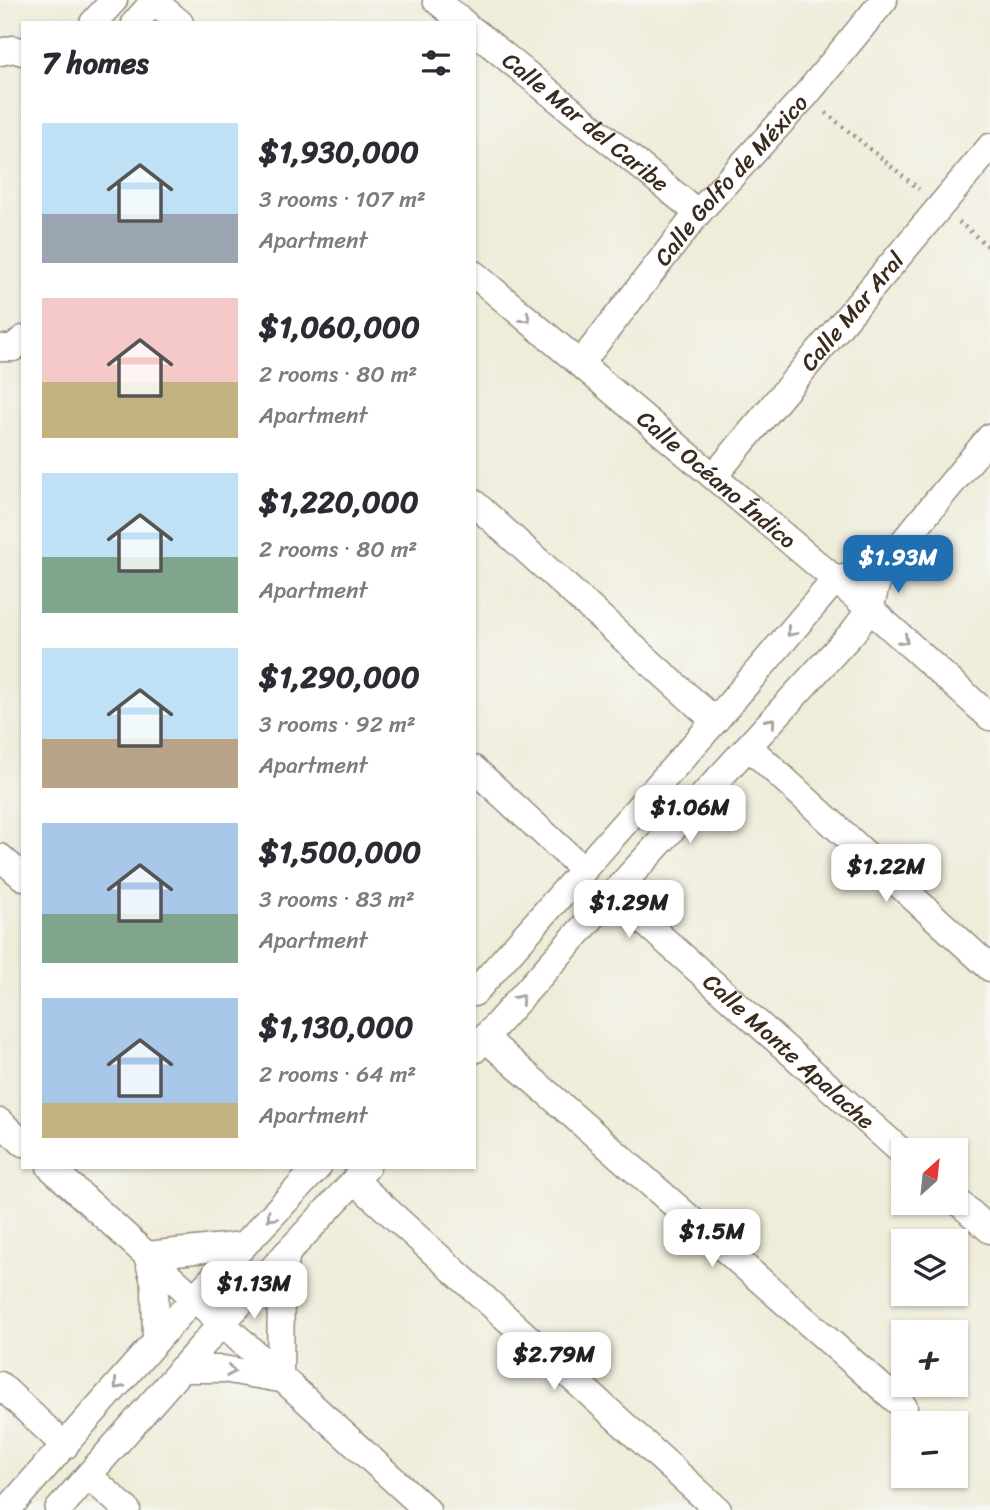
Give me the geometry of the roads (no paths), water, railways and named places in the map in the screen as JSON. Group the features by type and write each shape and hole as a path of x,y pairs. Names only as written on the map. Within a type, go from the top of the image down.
{"street":[{"path":"95,21 114,0"},
{"path":"137,21 154,0 178,21"},
{"path":"436,0 462,21"},
{"name":"Calle Golfo de México","path":"580,364 698,213 805,96 884,0"},
{"name":"Calle Mar del Caribe","path":"476,33 698,213"},
{"path":"0,52 13,49 21,51"},
{"name":"Calle Mar Aral","path":"714,476 990,147"},
{"name":"Calle Océano Índico","path":"476,276 870,609 990,717"},
{"path":"0,348 13,348 21,341"},
{"path":"904,1407 480,1044 853,632 870,609 880,569 990,437"},
{"path":"476,505 715,721"},
{"path":"476,991 715,721 835,580 880,569"},
{"path":"749,747 990,968"},
{"path":"476,771 584,870"},
{"path":"0,857 21,875"},
{"name":"Calle Monte Apalache","path":"613,894 891,1142"},
{"path":"0,1122 21,1141"},
{"path":"52,1169 427,1510"},
{"path":"7,1510 194,1298 316,1169"},
{"path":"58,1510 222,1323 361,1174 718,1510"},
{"path":"968,1211 990,1230"},
{"path":"147,1255 244,1245"},
{"path":"280,1379 281,1285 286,1254"},
{"path":"147,1255 155,1285 156,1342"},
{"path":"181,1369 223,1369 280,1379"},
{"path":"0,1385 65,1446"},
{"path":"89,1476 127,1510"}]}
